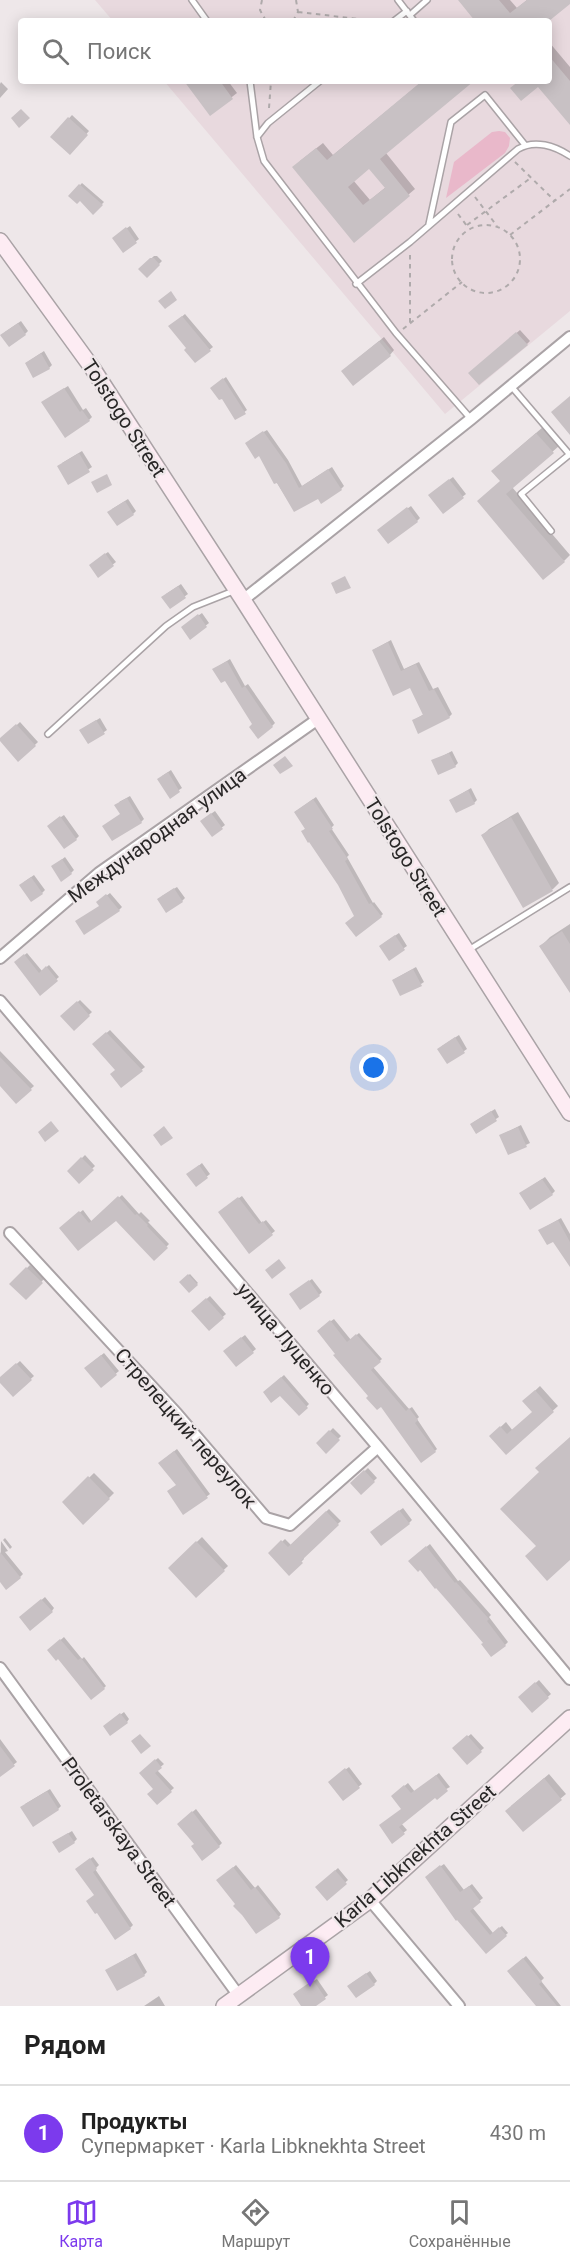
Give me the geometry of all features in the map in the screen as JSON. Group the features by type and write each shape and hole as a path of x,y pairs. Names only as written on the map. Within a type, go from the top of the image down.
{"main road":[{"name":"Tolstogo Street","path":"0,241 82,352 240,595 570,1113"},
{"name":"Karla Libknekhta Street","path":"224,2006 370,1900 570,1718"}],"street":[{"path":"240,595 471,418 570,337"},
{"name":"Международная улица","path":"0,958 99,873 318,719"},
{"name":"улица Луценко","path":"0,1001 378,1447 570,1679"},
{"name":"Стрелецкий переулок","path":"10,1233 177,1414 266,1518 290,1525 378,1447"},
{"name":"Proletarskaya Street","path":"0,1668 239,1996"},
{"path":"370,1900 459,2006"}],"lane":[{"path":"192,0 205,18"},
{"path":"398,0 412,18"},
{"path":"399,18 427,0"},
{"path":"250,84 264,161 356,284 471,418"},
{"path":"258,137 268,123 316,84"},
{"path":"429,225 451,122 485,95 525,145"},
{"path":"356,284 410,242 451,205 525,145 555,147 570,156"},
{"path":"511,386 570,454 521,494 551,531"},
{"path":"48,734 166,626 194,608 240,595"},
{"path":"466,952 570,887"}],"path":[{"path":"262,0 260,10 264,18"},
{"path":"294,18 298,12 296,0"},
{"path":"298,12 349,18"},
{"path":"268,123 271,84"},
{"path":"509,157 555,201"},
{"path":"467,225 531,177"},
{"path":"510,235 570,189"},
{"path":"470,190 498,228"},
{"path":"451,205 470,230"},
{"path":"491,225 510,235 520,251 520,267 515,278 506,287 495,292 479,292 469,288 458,279 452,264 453,249 457,240 478,226 491,225"},
{"path":"410,242 410,324"},
{"path":"396,333 462,282"}],"shaded area":[{"path":"95,0 570,0 570,311 445,414 167,84 552,84 552,18 110,18"},
{"path":"492,132 505,132 510,138 505,153 446,198 454,162"}],"building":[{"path":"458,0 499,0 510,13 527,0 570,0 570,4 552,19 473,18"},
{"path":"552,60 570,81 570,125 538,87 521,101 510,88 515,84 552,84"},
{"path":"186,84 222,84 233,99 210,116"},
{"path":"418,84 470,84 380,159 410,196 354,243 292,167 316,148 327,160","holes":["369,169 385,188 363,205 348,187"]},
{"path":"21,109 30,118 19,128 11,118"},
{"path":"68,117 88,135 70,155 50,137"},
{"path":"79,184 103,205 93,215 80,201 77,204 68,196"},
{"path":"126,227 137,243 123,253 112,238"},
{"path":"150,258 154,258 160,265 147,278 138,269"},
{"path":"171,291 177,300 165,309 158,301"},
{"path":"182,316 211,351 195,363 168,326"},
{"path":"18,323 26,335 9,347 0,335"},
{"path":"516,332 528,345 479,385 468,373"},
{"path":"379,341 391,356 353,386 341,371"},
{"path":"41,353 50,369 33,378 25,363"},
{"path":"223,378 246,414 235,420 222,399 219,400 210,388"},
{"path":"64,388 80,412 82,410 90,421 65,438 41,402"},
{"path":"570,396 570,435 551,412"},
{"path":"263,431 286,463 299,488 328,469 342,490 321,504 318,499 294,512 277,483 274,484 259,456 255,459 245,443"},
{"path":"536,433 554,453 506,494 565,562 543,580 477,501 500,481 491,471"},
{"path":"79,453 90,472 68,485 57,466"},
{"path":"107,474 112,485 97,493 91,482"},
{"path":"449,479 464,498 443,514 428,495"},
{"path":"125,501 134,515 117,526 107,512"},
{"path":"407,507 418,522 388,544 377,530"},
{"path":"105,553 114,566 98,578 89,565"},
{"path":"345,576 351,588 336,594 331,583"},
{"path":"178,586 186,598 170,609 161,597"},
{"path":"198,614 207,627 190,640 181,627"},
{"path":"388,642 401,671 416,664 429,691 434,689 450,718 418,734 412,720 423,715 410,688 393,696 372,650"},
{"path":"227,661 242,688 245,686 273,727 258,739 249,727 252,724 225,681 221,683 212,669"},
{"path":"96,720 105,734 88,744 79,730"},
{"path":"16,724 36,746 18,762 0,741 0,738"},
{"path":"449,753 456,767 438,775 431,760"},
{"path":"285,756 293,766 280,774 273,765"},
{"path":"168,772 180,792 170,799 157,779"},
{"path":"468,790 475,804 456,813 449,800"},
{"path":"127,798 142,823 112,841 102,826 120,814 114,805"},
{"path":"313,799 333,829 329,831 348,859 345,861 369,904 371,903 382,917 356,937 345,923 354,916 338,885 301,831 305,829 294,812"},
{"path":"211,813 223,829 212,837 200,821"},
{"path":"60,816 77,840 64,849 47,826"},
{"path":"511,817 553,891 523,908 481,835"},
{"path":"62,859 72,874 61,882 51,866"},
{"path":"31,877 43,894 31,902 19,885"},
{"path":"174,888 183,902 166,913 157,899"},
{"path":"106,894 120,911 84,935 75,921 99,906 96,902"},
{"path":"562,931 570,944 570,993 539,946"},
{"path":"395,935 405,950 389,961 379,946"},
{"path":"24,954 39,973 46,966 58,981 40,996 14,962"},
{"path":"413,969 422,986 400,996 392,980"},
{"path":"77,1001 90,1016 74,1031 60,1016"},
{"path":"106,1032 143,1071 121,1088 110,1074 115,1070 92,1044"},
{"path":"455,1037 465,1053 447,1064 437,1049"},
{"path":"0,1057 32,1090 16,1104 0,1086"},
{"path":"491,1111 497,1121 476,1134 470,1124"},
{"path":"51,1121 59,1131 45,1142 38,1132"},
{"path":"164,1126 173,1138 161,1146 153,1135"},
{"path":"518,1127 527,1147 508,1155 499,1135"},
{"path":"81,1157 94,1170 79,1184 67,1171"},
{"path":"199,1165 208,1178 196,1187 186,1174"},
{"path":"542,1179 553,1195 530,1210 519,1193"},
{"path":"118,1196 168,1248 154,1261 116,1221 78,1251 59,1228 79,1211 89,1223"},
{"path":"238,1197 259,1224 263,1221 273,1235 249,1254 218,1212"},
{"path":"558,1220 570,1242 570,1267 553,1242 547,1245 538,1230"},
{"path":"279,1259 286,1268 272,1279 265,1270"},
{"path":"26,1267 43,1283 26,1300 9,1284"},
{"path":"188,1274 198,1285 189,1293 179,1282"},
{"path":"309,1280 320,1296 300,1310 289,1294"},
{"path":"206,1298 224,1318 209,1331 191,1311"},
{"path":"330,1320 347,1342 356,1334 381,1362 371,1370 406,1411 409,1408 418,1420 415,1423 436,1452 421,1463 381,1407 377,1410 366,1398 368,1396 333,1355 335,1354 317,1331"},
{"path":"241,1337 254,1353 236,1367 223,1351"},
{"path":"101,1355 117,1375 101,1388 84,1368"},
{"path":"16,1363 32,1380 13,1397 0,1383 0,1377"},
{"path":"281,1377 308,1408 299,1416 280,1396 271,1403 263,1392"},
{"path":"535,1390 554,1412 506,1455 489,1436 500,1426 507,1434 532,1412 522,1401"},
{"path":"329,1430 340,1440 326,1454 316,1443"},
{"path":"570,1437 570,1560 547,1581 525,1556 536,1546 500,1509 539,1472 535,1468"},
{"path":"174,1451 208,1498 183,1515 167,1491 176,1485 158,1463"},
{"path":"364,1470 375,1482 361,1495 350,1483"},
{"path":"88,1476 110,1499 83,1525 62,1502"},
{"path":"399,1510 410,1524 381,1546 370,1532"},
{"path":"326,1511 339,1525 301,1561 303,1563 289,1576 268,1553 281,1540 288,1547"},
{"path":"196,1541 225,1571 196,1598 168,1568"},
{"path":"426,1546 455,1583 489,1619 487,1621 506,1646 491,1657 481,1644 483,1643 450,1604 420,1570 418,1572 408,1561"},
{"path":"0,1552 21,1578 6,1590 0,1582"},
{"path":"41,1599 53,1612 30,1631 19,1617"},
{"path":"60,1639 78,1660 81,1658 105,1689 91,1700 58,1659 56,1661 47,1650"},
{"path":"535,1682 549,1698 532,1713 518,1697"},
{"path":"120,1713 128,1723 110,1736 103,1726"},
{"path":"140,1734 151,1746 141,1754 131,1741"},
{"path":"467,1735 482,1752 467,1765 452,1748"},
{"path":"0,1746 15,1766 0,1777"},
{"path":"155,1759 162,1768 155,1773 172,1792 157,1805 147,1794 153,1789 139,1773"},
{"path":"345,1768 360,1788 343,1801 328,1782"},
{"path":"436,1775 448,1791 437,1800 435,1798 399,1827 405,1834 392,1844 379,1825 401,1809 391,1796 404,1785 411,1793"},
{"path":"544,1778 562,1800 523,1832 505,1811"},
{"path":"47,1791 59,1810 33,1827 20,1807"},
{"path":"192,1811 220,1847 202,1861 191,1846 194,1844 177,1824"},
{"path":"68,1833 75,1843 59,1853 52,1842"},
{"path":"90,1858 97,1869 93,1872 131,1929 115,1940 86,1901 94,1895 75,1869"},
{"path":"440,1865 460,1892 469,1886 481,1902 470,1911 490,1935 499,1927 507,1936 486,1954 456,1921 425,1877"},
{"path":"233,1867 251,1890 255,1887 280,1918 256,1934 233,1906 235,1904 216,1880"},
{"path":"335,1870 347,1884 327,1901 315,1887"},
{"path":"133,1955 145,1976 117,1991 105,1970"},
{"path":"523,1958 542,1982 539,1984 557,2006 536,2006 507,1971"},
{"path":"366,1973 375,1985 356,1998 347,1986"},
{"path":"313,1980 326,1999 316,2006 301,2006 293,1994"}],"place":[{"name":"Продукты","path":"310,1987"}]}
